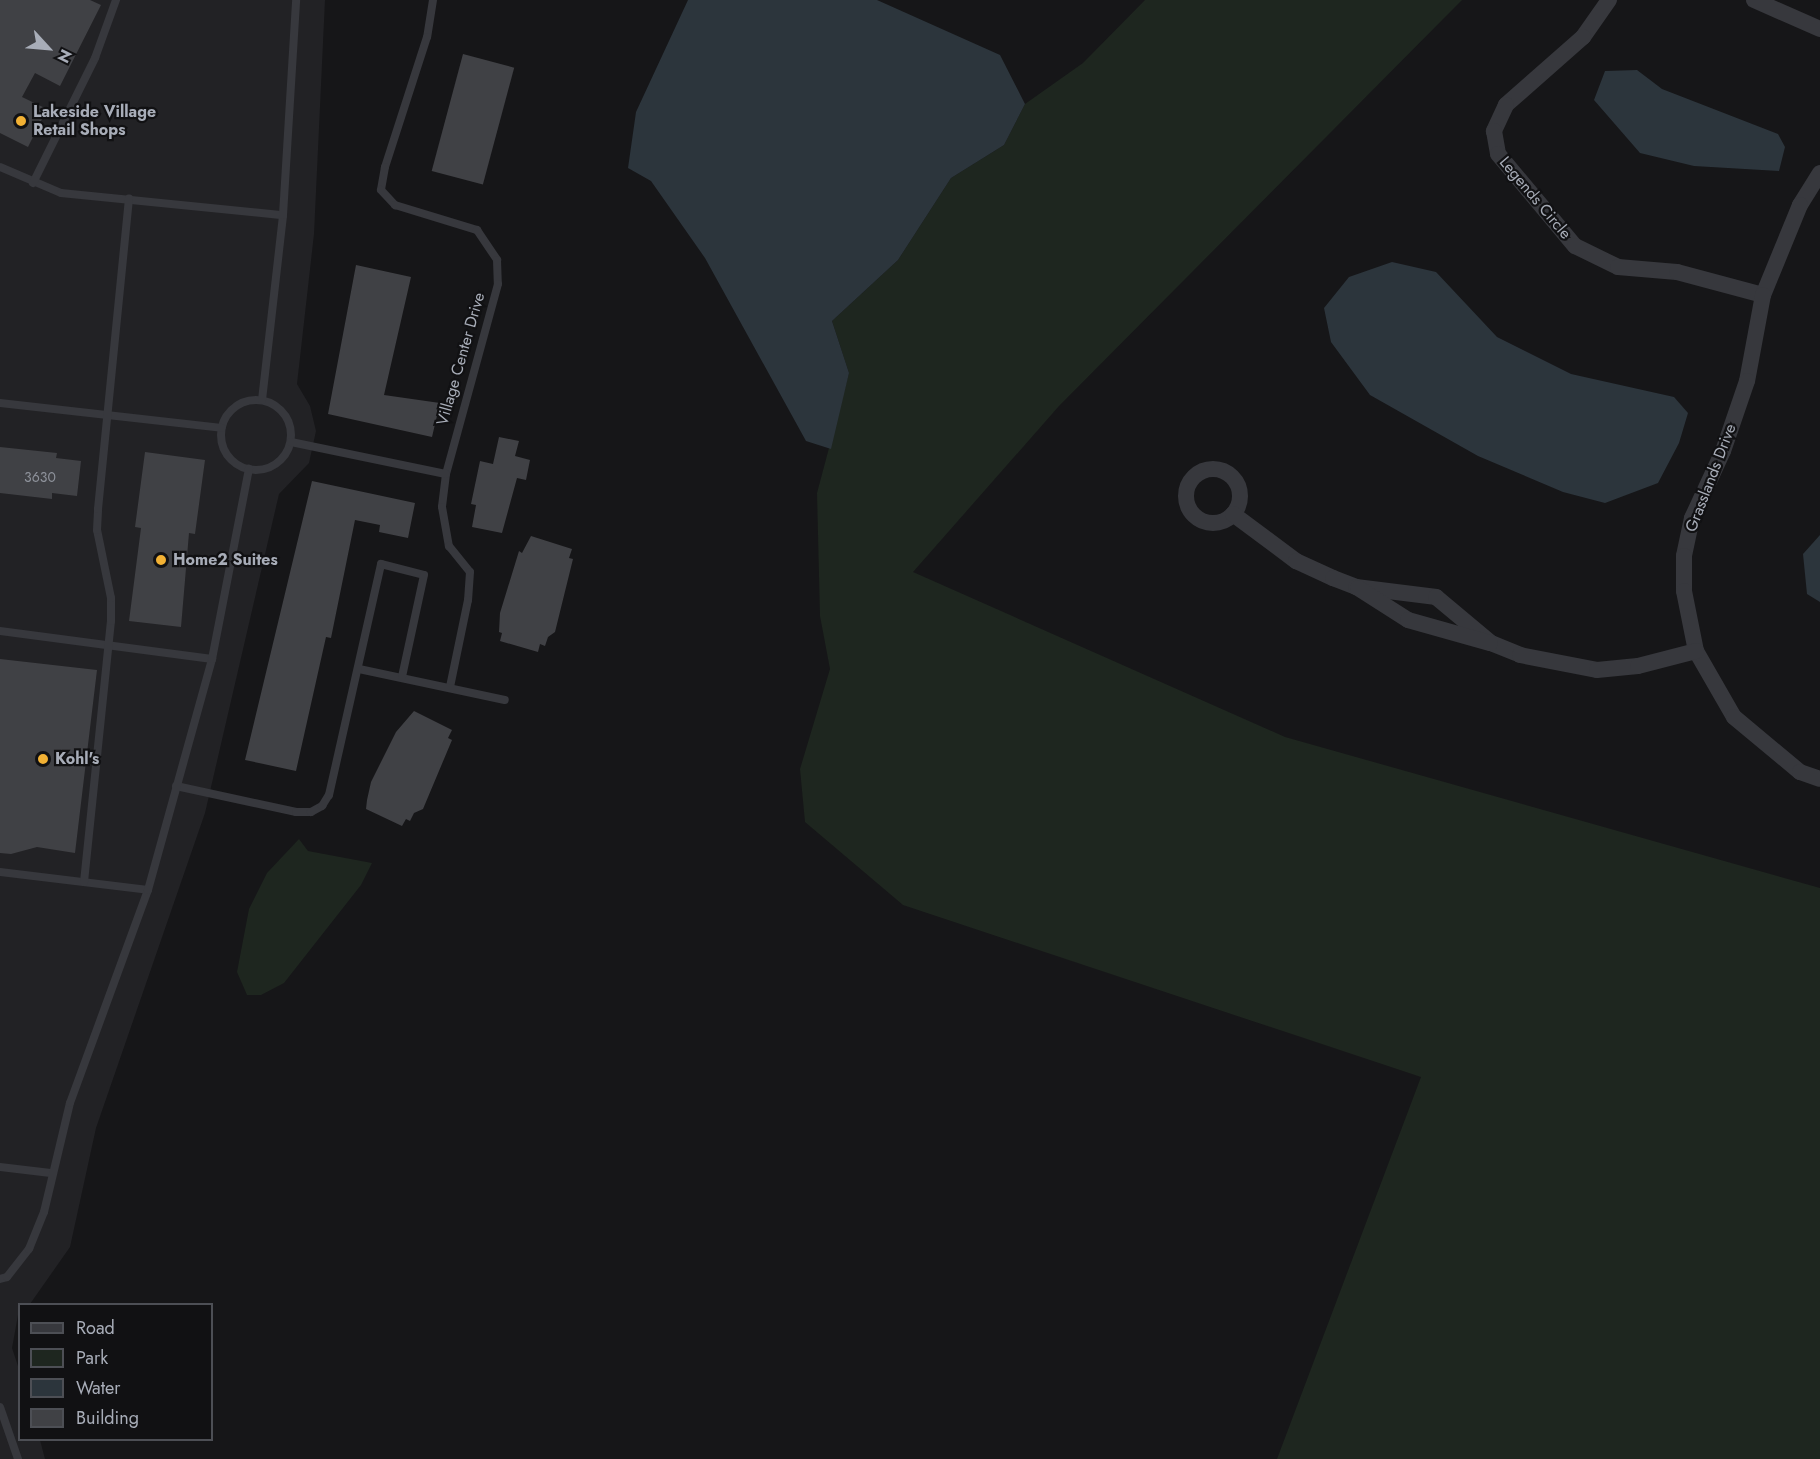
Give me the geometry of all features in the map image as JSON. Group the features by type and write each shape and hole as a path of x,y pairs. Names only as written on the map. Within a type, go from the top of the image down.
{"street":[{"name":"Legends Circle","path":"1609,0 1583,37 1506,105 1495,129 1498,154 1575,246 1618,267 1697,276 1763,295"},
{"path":"1754,0 1820,29"},
{"name":"Grasslands Drive","path":"1820,173 1800,205 1763,295 1748,381 1723,452 1692,518 1684,556 1688,623 1696,651 1734,717 1792,767 1820,779"},
{"path":"1233,514 1296,561 1356,587 1408,620 1491,643 1550,663 1597,670 1638,666 1696,651"},
{"path":"1356,587 1436,597 1491,643"}],"lane":[{"path":"33,183 96,58 116,0"},
{"path":"262,400 283,215 296,0"},
{"name":"Village Center Drive","path":"433,0 427,37 385,166 381,190 395,205 477,230 497,260 498,284 459,402 442,507 449,546 470,572 468,600 450,687"},
{"path":"0,167 61,193 283,215"},
{"path":"84,882 110,646 111,598 98,530 129,199"},
{"path":"251,399 262,400 273,403 289,420 291,442 287,453 271,467 249,469 239,465 224,450 222,428 232,409 251,399"},
{"path":"0,403 222,428"},
{"path":"291,442 446,474"},
{"path":"0,1284 29,1249 44,1212 51,1173 70,1103 147,890 212,659 249,469"},
{"path":"176,786 296,812 311,812 322,806 329,795 381,564 424,575 402,677"},
{"path":"0,631 212,659"},
{"path":"359,669 504,700"},
{"path":"0,872 147,890"},
{"path":"0,1167 51,1173"},
{"path":"0,1407 18,1459"}],"shaded area":[{"path":"0,0 325,0 314,234 297,384 310,406 316,431 309,463 279,494 205,813 96,1128 70,1247 31,1303 18,1303 12,1348 18,1366 18,1441 40,1441 45,1459 0,1459"}],"green space":[{"path":"1145,0 1462,0 1059,406 913,572 1285,737 1820,888 1820,1459 1277,1459 1421,1077 903,905 805,822 800,769 830,669 820,616 817,493 849,373 832,321 898,260 951,178 1004,145 1025,104 1083,63"},
{"path":"299,839 308,851 372,863 361,885 284,983 261,995 247,995 237,972 249,909 267,873"}],"water":[{"path":"688,0 877,0 1000,55 1025,104 1004,145 951,178 898,260 832,321 849,373 831,449 806,441 705,258 651,181 628,168 636,112"},
{"path":"1637,70 1662,89 1778,134 1785,147 1779,171 1694,166 1640,153 1594,100 1605,71"},
{"path":"1392,262 1436,272 1497,337 1571,374 1674,397 1688,413 1679,443 1658,483 1605,503 1563,492 1478,456 1370,395 1331,342 1324,308 1349,277"},
{"path":"1820,535 1820,602 1807,594 1803,554"}],"building":[{"path":"0,0 90,0 101,5 60,86 35,73 22,97 47,109 28,147 0,133"},
{"path":"463,54 514,68 483,185 432,171"},
{"path":"356,265 411,277 384,395 440,403 432,437 328,414"},
{"path":"499,437 519,441 515,456 530,460 526,480 517,478 502,533 472,527 476,505 471,504 480,461 493,464"},
{"path":"0,447 57,453 56,458 81,461 77,496 52,493 52,499 0,493"},
{"name":"Home2 Suites","path":"145,452 205,460 195,534 189,533 181,627 129,621 141,528 135,527"},
{"path":"312,481 415,503 408,538 379,532 380,525 355,520 331,638 326,637 296,771 245,760"},
{"path":"531,536 572,549 569,558 573,559 555,632 548,637 545,646 540,644 538,652 500,641 502,633 499,632 500,613 519,551 522,553"},
{"name":"Kohl's","path":"0,659 97,670 75,853 37,847 11,854 0,853"},
{"path":"414,711 452,730 448,738 452,740 423,809 414,813 410,821 406,819 402,826 366,809 371,782 396,732"}],"place":[{"name":"Lakeside Village Retail Shops","path":"21,121"},
{"name":"Home2 Suites","path":"161,560"},
{"name":"Kohl's","path":"43,759"}]}
